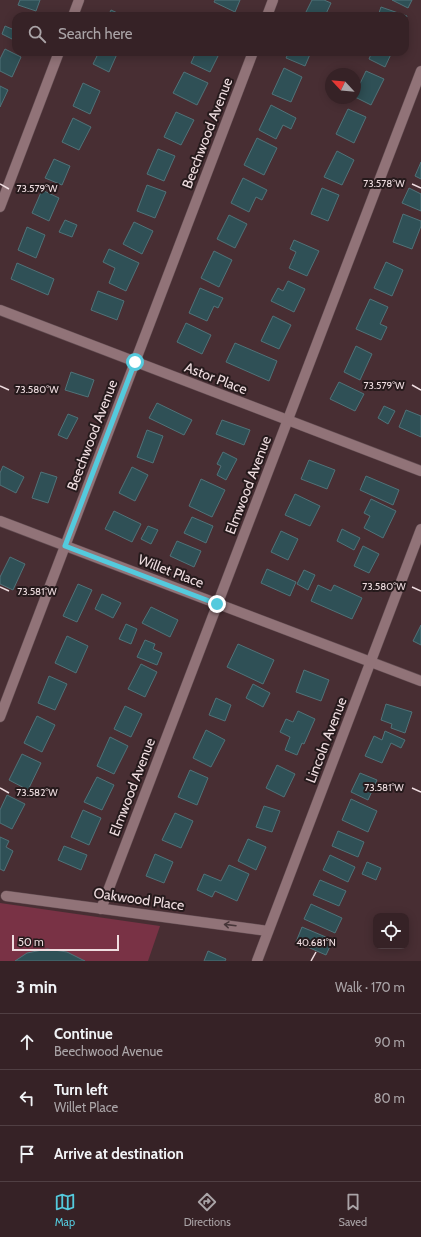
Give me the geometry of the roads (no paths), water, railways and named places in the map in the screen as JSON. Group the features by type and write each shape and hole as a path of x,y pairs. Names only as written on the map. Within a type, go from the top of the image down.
{"street":[{"path":"74,12 79,0"},
{"path":"268,12 273,0"},
{"path":"0,207 57,56"},
{"name":"Beechwood Avenue","path":"0,717 251,56"},
{"name":"Elmwood Avenue","path":"101,908 421,71"},
{"name":"Astor Place","path":"0,310 421,471"},
{"name":"Willet Place","path":"0,521 421,681"},
{"name":"Lincoln Avenue","path":"257,961 421,529"},
{"name":"Oakwood Place","path":"6,896 268,930"}]}
